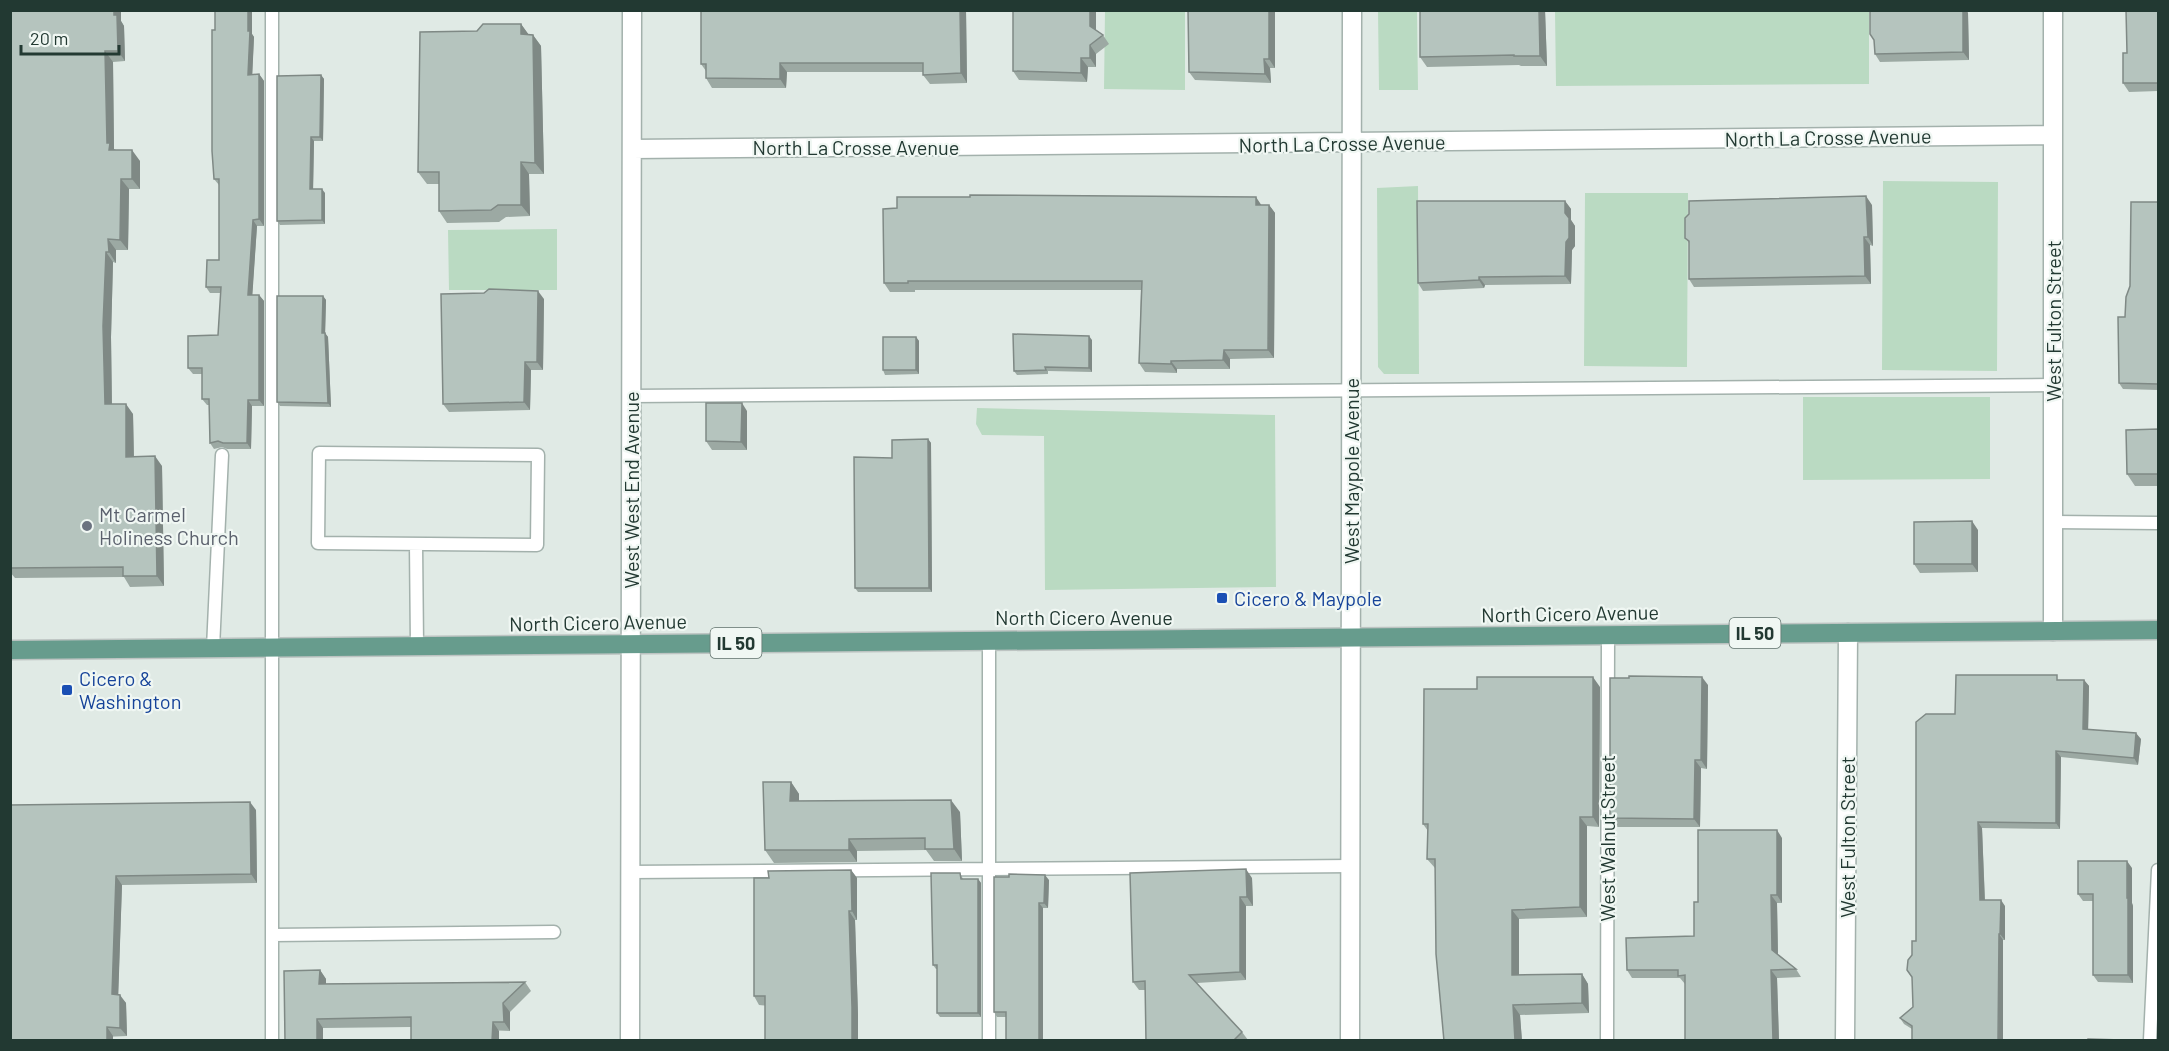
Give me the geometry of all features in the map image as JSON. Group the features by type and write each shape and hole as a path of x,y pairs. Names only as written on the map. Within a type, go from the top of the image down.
{"main road":[{"name":"North Cicero Avenue","path":"10,650 2158,630"}],"street":[{"name":"West West End Avenue","path":"630,1041 632,10"},
{"name":"West Maypole Avenue","path":"1350,1041 1352,10"},
{"name":"West Fulton Street","path":"2053,10 2053,631"},
{"name":"North La Crosse Avenue","path":"632,149 2053,135"},
{"name":"West Fulton Street","path":"1845,1041 1848,633"}],"lane":[{"path":"272,10 272,1041"},
{"path":"631,396 2053,385"},
{"path":"319,453 538,455 537,545 416,544 318,543 319,453"},
{"path":"213,648 222,455"},
{"path":"2053,522 2158,523"},
{"path":"416,544 417,646"},
{"name":"West Walnut Street","path":"1607,1041 1608,635"},
{"path":"989,641 989,1041"},
{"path":"630,872 1351,866"},
{"path":"2150,1041 2158,870"},
{"path":"272,935 554,932"}],"green space":[{"path":"1105,11 1185,11 1185,90 1104,89"},
{"path":"1378,11 1417,11 1418,90 1379,90"},
{"path":"1555,11 1869,11 1869,84 1556,86"},
{"path":"1883,181 1998,182 1997,371 1882,370"},
{"path":"1418,186 1419,374 1384,374 1378,367 1377,188"},
{"path":"1585,193 1688,193 1687,367 1584,366"},
{"path":"557,229 557,290 449,290 448,230"},
{"path":"1803,397 1990,397 1990,479 1803,480"},
{"path":"977,408 1275,415 1276,587 1045,590 1044,436 982,435 976,424"}],"building":[{"path":"10,10 114,10 114,15 117,15 118,51 105,51 107,143 110,143 109,150 132,150 132,179 121,179 120,240 108,239 109,252 106,252 103,326 105,404 126,404 126,457 155,456 157,576 123,576 123,567 10,568"},
{"path":"215,10 248,10 248,31 250,31 248,75 259,74 259,219 253,220 248,295 259,295 259,400 248,400 247,443 218,441 210,443 209,399 202,399 202,368 188,368 188,336 218,335 221,287 206,287 207,260 219,260 219,179 214,179 212,151 212,30 215,30"},
{"path":"701,10 960,10 961,73 923,75 923,63 780,63 780,79 706,78 706,64 701,64"},
{"path":"1013,10 1090,10 1090,26 1103,35 1090,45 1090,58 1081,58 1081,73 1013,71"},
{"path":"1188,10 1269,10 1269,59 1264,59 1265,74 1189,72"},
{"path":"1420,10 1539,10 1540,56 1420,57"},
{"path":"1870,10 1963,10 1963,52 1875,54 1874,40 1870,34"},
{"path":"2126,10 2158,10 2158,83 2123,83 2123,53 2127,53"},
{"path":"483,24 521,24 521,34 533,35 535,163 521,162 521,205 498,205 491,210 439,211 439,172 418,172 420,32 477,31"},
{"path":"321,75 320,137 311,137 310,189 322,189 322,220 277,221 277,76"},
{"path":"970,195 1256,197 1256,205 1269,205 1268,350 1224,350 1223,360 1171,361 1171,364 1139,363 1142,281 908,281 908,283 884,283 883,209 897,208 897,197 970,197"},
{"path":"1866,196 1868,237 1864,237 1865,276 1689,279 1689,241 1685,238 1685,218 1689,214 1689,201"},
{"path":"1417,201 1565,201 1565,213 1569,218 1569,238 1566,242 1565,276 1479,277 1479,280 1418,283"},
{"path":"2131,202 2158,202 2158,384 2119,383 2118,317 2125,317 2126,297 2130,286"},
{"path":"489,289 538,291 537,362 525,362 524,402 443,404 441,294 484,293"},
{"path":"277,296 323,296 322,333 325,333 328,403 277,402"},
{"path":"1013,334 1089,336 1089,368 1045,367 1046,370 1014,371"},
{"path":"883,337 916,337 916,370 883,370"},
{"path":"706,403 742,403 741,442 706,441"},
{"path":"2158,429 2158,474 2127,474 2126,430"},
{"path":"928,439 929,588 855,588 854,457 892,458 892,440"},
{"path":"1972,521 1972,564 1914,564 1914,522"},
{"path":"1956,675 2057,675 2057,680 2084,680 2083,729 2136,733 2134,758 2056,751 2056,823 1978,822 1980,900 2001,900 1998,1041 1912,1041 1912,1026 1900,1018 1913,1007 1912,977 1907,970 1908,960 1912,955 1912,941 1916,941 1916,722 1926,714 1955,714"},
{"path":"1629,676 1702,677 1701,760 1695,760 1694,819 1610,818 1610,678 1629,678"},
{"path":"1477,677 1593,677 1593,817 1580,817 1580,907 1512,910 1512,975 1582,974 1582,1003 1513,1005 1515,1041 1444,1041 1436,954 1435,859 1427,859 1428,824 1423,824 1424,689 1477,689"},
{"path":"763,782 791,782 790,801 951,800 954,849 925,849 925,838 849,839 849,850 765,850"},
{"path":"250,802 251,874 116,876 112,994 120,995 120,1028 107,1027 107,1041 10,1041 10,805"},
{"path":"1698,830 1777,830 1777,895 1771,895 1772,950 1796,969 1771,970 1773,1041 1685,1041 1685,975 1678,976 1678,970 1627,970 1626,938 1694,936 1694,902 1698,902"},
{"path":"2078,861 2127,861 2128,975 2093,975 2093,894 2078,894"},
{"path":"1246,869 1247,897 1240,897 1240,972 1189,975 1242,1032 1233,1041 1146,1041 1145,981 1133,982 1130,873"},
{"path":"851,870 852,911 849,911 852,1041 765,1041 765,996 754,996 754,878 769,878 768,871"},
{"path":"931,873 960,873 961,879 978,879 978,1013 937,1013 937,965 933,965"},
{"path":"1009,874 1045,875 1044,903 1039,903 1039,1041 1006,1041 1006,1012 994,1012 994,877 1009,877"},
{"path":"320,970 319,984 525,982 503,1003 504,1022 493,1022 492,1041 411,1041 411,1017 317,1019 317,1041 285,1041 284,971"},
{"path":"2088,1039 2122,1040 2088,1041"}],"place":[{"name":"Mt Carmel Holiness Church","path":"87,526"},
{"name":"Cicero & Maypole","path":"1222,598"},
{"name":"Cicero & Washington","path":"67,690"}]}
